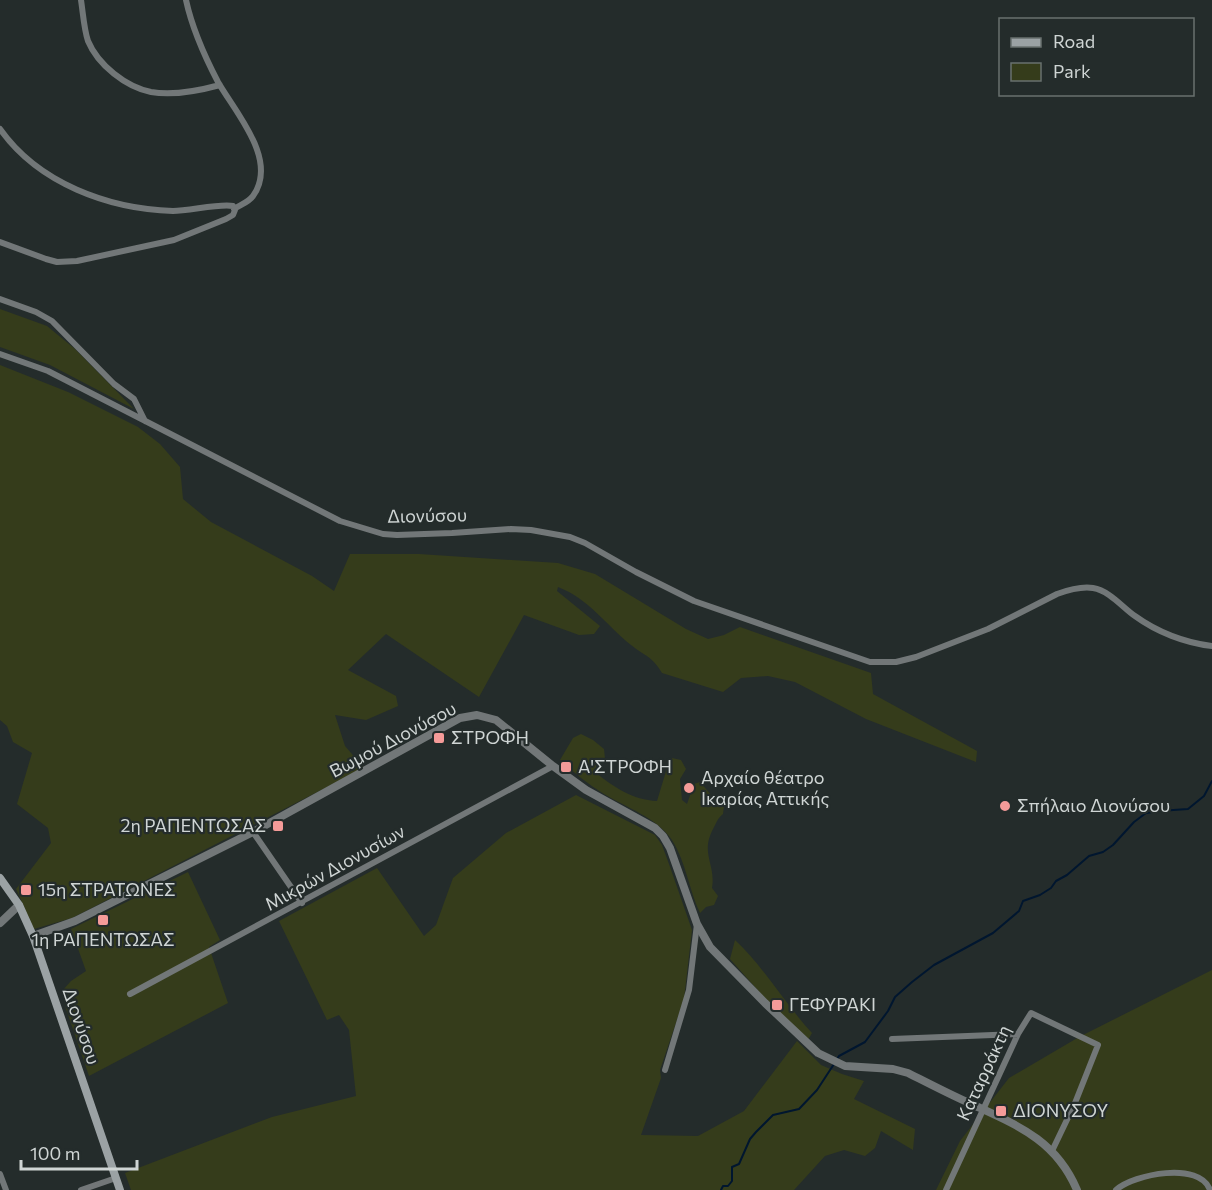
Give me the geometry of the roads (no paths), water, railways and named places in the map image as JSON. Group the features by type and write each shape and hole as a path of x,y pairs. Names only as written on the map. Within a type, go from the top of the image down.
{"main road":[{"name":"Διονύσου","path":"0,878 19,905 33,936 120,1190"}],"street":[{"path":"81,0 88,42 99,59 116,77 150,92 180,93 220,85"},
{"path":"0,242 57,262 77,261 174,240 226,219 233,215 234,209 253,196 259,179 259,158 252,137 220,85 190,16 186,0"},
{"path":"0,129 34,166 67,186 93,195 129,205 173,211 225,205 232,206 234,209"},
{"path":"0,300 36,312 51,321 114,384 134,399 146,422"},
{"name":"Διονύσου","path":"0,354 48,371 340,521 383,534 511,529 570,537 694,601 870,662 896,662 916,657 988,629 1069,589 1085,588 1094,588 1104,592 1136,617 1164,633 1212,646"},
{"name":"Βωμού Διονύσου","path":"33,936 75,921 253,832 465,717 477,715 496,720 553,766 597,796 647,822 659,831 670,848 697,924 716,954 824,1058 845,1066 898,1070 983,1109"},
{"name":"Μικρών Διονυσίων","path":"130,994 553,766"},
{"path":"253,832 302,903"},
{"path":"0,923 19,905"},
{"path":"665,1070 689,990 697,924"},
{"name":"Καταρράκτη","path":"946,1190 1018,1034 1030,1013 1098,1045 1075,1103 1052,1151"},
{"path":"892,1039 1018,1034"},
{"path":"983,1109 1023,1128 1052,1151 1064,1166 1077,1190"},
{"path":"0,1174 6,1190"},
{"path":"1116,1190 1128,1181 1143,1176 1178,1174 1200,1178 1207,1182 1210,1190"},
{"path":"81,1190 116,1178"}],"waterway":[{"path":"837,1059 865,1042 888,1011 895,997 934,965 993,933 1019,911 1023,901 1040,895 1089,856 1103,852 1113,845 1134,822 1146,813 1188,809 1204,796 1212,781"},
{"path":"721,1190 723,1186 728,1186 732,1181 732,1167 739,1164 750,1139 756,1132 773,1115 799,1109 817,1090 834,1064"}],"place":[{"name":"ΣΤΡΟΦΗ","path":"439,738"},
{"name":"Α'ΣΤΡΟΦΗ","path":"566,767"},
{"name":"Αρχαίο θέατρο Ικαρίας Αττικής","path":"689,788"},
{"name":"Σπήλαιο Διονύσου","path":"1005,806"},
{"name":"2η ΡΑΠΕΝΤΩΣΑΣ","path":"278,826"},
{"name":"15η ΣΤΡΑΤΩΝΕΣ","path":"26,890"},
{"name":"1η ΡΑΠΕΝΤΩΣΑΣ","path":"103,920"},
{"name":"ΓΕΦΥΡΑΚΙ","path":"777,1005"},
{"name":"ΔΙΟΝΥΣΟΥ","path":"1001,1111"}]}
